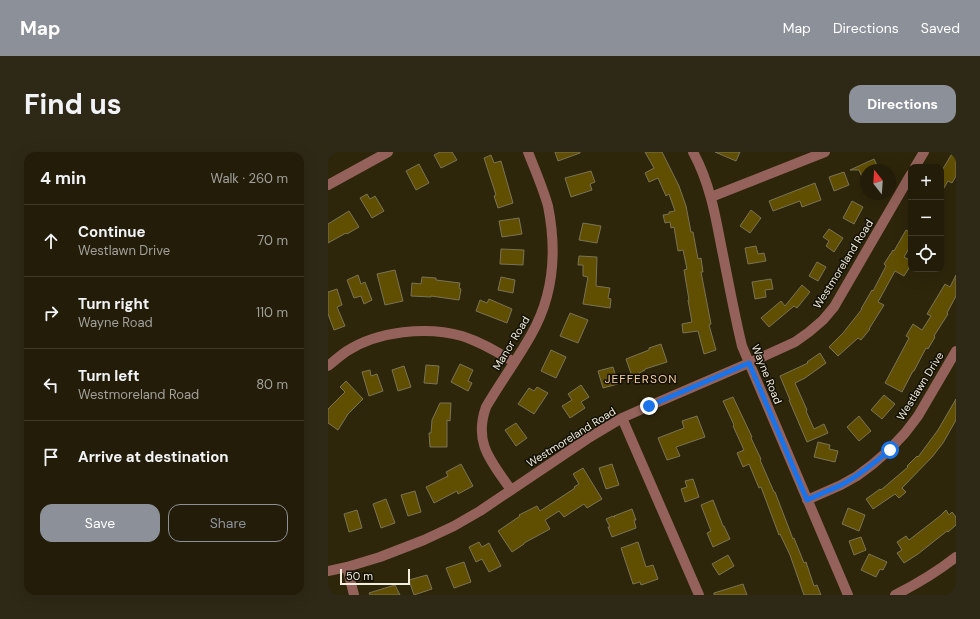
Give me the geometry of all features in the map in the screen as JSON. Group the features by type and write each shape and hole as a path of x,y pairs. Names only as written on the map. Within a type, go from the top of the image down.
{"street":[{"path":"328,185 388,152"},
{"name":"Manor Road","path":"511,490 485,450 481,428 482,417 486,407 541,315 552,275 554,255 547,205 528,152"},
{"name":"Wayne Road","path":"693,152 706,180 711,197 742,346 848,595"},
{"path":"711,197 825,152"},
{"path":"917,164 924,152"},
{"name":"Westmoreland Road","path":"328,571 380,558 454,526 480,511 572,448 622,418 795,342 810,332 823,320 834,306 908,179"},
{"path":"328,366 348,351 364,342 382,336 402,332 418,331 461,336 494,350 514,362"},
{"name":"Westlawn Drive","path":"807,500 857,476 890,450 918,416 956,351"},
{"path":"622,418 699,595"},
{"path":"896,595 930,576 956,557"},
{"path":"348,567 354,595"}],"building":[{"path":"440,152 452,152 457,160 441,168 434,155"},
{"path":"555,152 580,152 580,153 558,161"},
{"path":"645,152 662,152 679,186 686,206 698,259 701,258 703,272 701,272 711,324 709,325 716,350 704,354 698,331 683,333 682,324 692,322 684,270 687,269 683,250 678,251 674,227 671,228 670,222 665,223 663,215 675,211 669,194 666,196 658,178 649,182 645,173 654,168"},
{"path":"715,152 740,152 736,161"},
{"path":"953,152 956,152 956,176 952,183 948,181 944,188 944,167"},
{"path":"491,155 494,163 501,161 513,203 498,208 494,196 496,195 484,158"},
{"path":"874,159 876,164 863,164"},
{"path":"419,164 429,183 416,190 406,171"},
{"path":"860,165 860,172 859,170 850,170"},
{"path":"591,171 595,182 590,184 592,190 571,197 565,178"},
{"path":"844,172 849,185 834,191 829,177"},
{"path":"815,183 821,200 802,207 800,201 773,211 769,201"},
{"path":"367,194 370,199 375,196 384,211 372,218 360,198"},
{"path":"852,201 863,207 854,224 843,218"},
{"path":"751,210 761,218 750,233 740,226"},
{"path":"349,211 359,227 328,243 328,224"},
{"path":"519,218 522,234 502,237 499,221"},
{"path":"583,223 601,226 597,243 579,240"},
{"path":"829,229 843,238 834,252 826,246 829,241 823,237"},
{"path":"906,230 908,231 908,250 904,257 908,259 908,270 904,276 895,271 878,302 884,305 870,329 861,340 858,338 838,356 829,347 843,333 862,309 886,266 884,264 893,250 894,251"},
{"path":"756,246 758,254 764,253 766,261 748,264 745,248"},
{"path":"501,249 524,250 523,265 500,264"},
{"path":"579,256 597,257 596,286 610,288 608,298 611,299 610,308 583,304 588,277 583,276 583,265 578,265"},
{"path":"817,262 826,267 818,281 809,276"},
{"path":"395,270 403,301 385,305 377,274"},
{"path":"358,275 361,284 365,282 372,300 364,304 361,296 354,298 347,280"},
{"path":"956,275 956,296 947,313 948,314 934,336 935,337 928,349 926,348 902,392 885,383 909,338 906,336 913,324 922,330 931,316 927,314 945,284 950,287"},
{"path":"422,277 460,283 459,288 461,289 459,300 431,296 411,296 412,283 421,284"},
{"path":"501,277 515,280 513,293 498,290"},
{"path":"771,279 773,289 765,290 766,297 755,299 752,282"},
{"path":"802,285 810,292 797,308 794,306 769,327 761,318 781,301 785,306"},
{"path":"337,289 342,305 337,307 345,326 334,330 328,314 328,292"},
{"path":"489,299 512,309 507,323 476,311 480,300 487,303"},
{"path":"570,313 588,320 578,343 560,336"},
{"path":"661,344 667,362 645,369 639,373 641,379 634,382 626,359"},
{"path":"551,350 566,357 556,378 541,371"},
{"path":"820,353 826,363 805,378 795,383 814,429 824,424 828,433 807,442 780,376 808,363 807,362"},
{"path":"460,364 473,370 468,381 472,383 468,391 451,382"},
{"path":"426,365 439,366 437,384 424,383"},
{"path":"404,366 411,387 398,391 392,370"},
{"path":"613,367 618,384 603,388 598,371"},
{"path":"370,370 371,376 377,374 383,391 369,396 362,372"},
{"path":"346,381 363,399 348,414 338,430 328,423 328,409 345,392 340,387"},
{"path":"581,385 589,397 581,402 585,408 570,418 562,406 572,400 568,394"},
{"path":"537,387 548,393 534,414 518,404 529,388 534,391"},
{"path":"884,395 895,404 882,419 871,410"},
{"path":"733,397 752,437 751,438 775,492 793,539 794,538 804,563 806,562 814,586 817,585 821,595 804,595 790,555 780,534 779,535 761,487 759,488 749,464 743,467 737,453 744,450 723,401"},
{"path":"956,399 956,420 943,443 932,457 902,488 906,492 899,498 895,494 873,509 866,499 880,489 881,490 908,467 907,466 917,456 918,457 938,430"},
{"path":"440,403 451,403 450,421 447,420 447,447 430,447 429,433 431,433 432,420"},
{"path":"697,416 705,437 676,447 680,456 667,460 658,438 684,428 682,421"},
{"path":"859,416 871,431 859,441 847,427"},
{"path":"516,423 527,438 516,446 505,430"},
{"path":"818,442 830,445 829,449 838,451 835,462 814,457"},
{"path":"461,464 473,486 458,494 457,491 434,503 426,487 448,476 446,472"},
{"path":"612,464 619,485 606,489 599,468"},
{"path":"583,468 602,499 587,508 584,504 564,517 559,511 545,520 550,529 524,543 512,552 498,531 520,516 519,515 537,506 540,511 575,488 574,487 579,484 573,474"},
{"path":"693,479 699,497 685,502 681,489 687,487 685,481"},
{"path":"415,491 421,512 408,516 401,495"},
{"path":"386,499 395,523 381,528 373,504"},
{"path":"713,500 723,526 730,539 713,547 707,533 711,531 701,505"},
{"path":"848,508 865,515 859,531 842,524"},
{"path":"632,509 636,520 634,520 636,528 612,537 608,527 610,527 606,519 613,516 615,517 614,516"},
{"path":"357,510 362,528 349,532 344,514"},
{"path":"946,510 949,515 952,512 956,517 956,525 904,563 897,553 902,550 897,542 906,536 909,540"},
{"path":"861,537 866,550 854,555 849,541"},
{"path":"479,542 482,547 489,543 501,566 489,572 482,559 476,562 469,547"},
{"path":"638,542 646,567 653,565 658,579 641,585 640,582 633,584 621,548"},
{"path":"869,554 887,562 883,570 880,569 876,577 861,570"},
{"path":"728,555 734,566 719,575 712,564"},
{"path":"464,562 471,582 454,588 446,568"},
{"path":"427,575 432,589 414,595 409,580"},
{"path":"743,584 747,595 714,595 714,593"},
{"path":"395,585 400,595 370,595 369,593"}],"district":[{"name":"JEFFERSON","path":"641,379"}],"route":[{"path":"649,406 749,363 807,500 857,476 890,450"}]}
